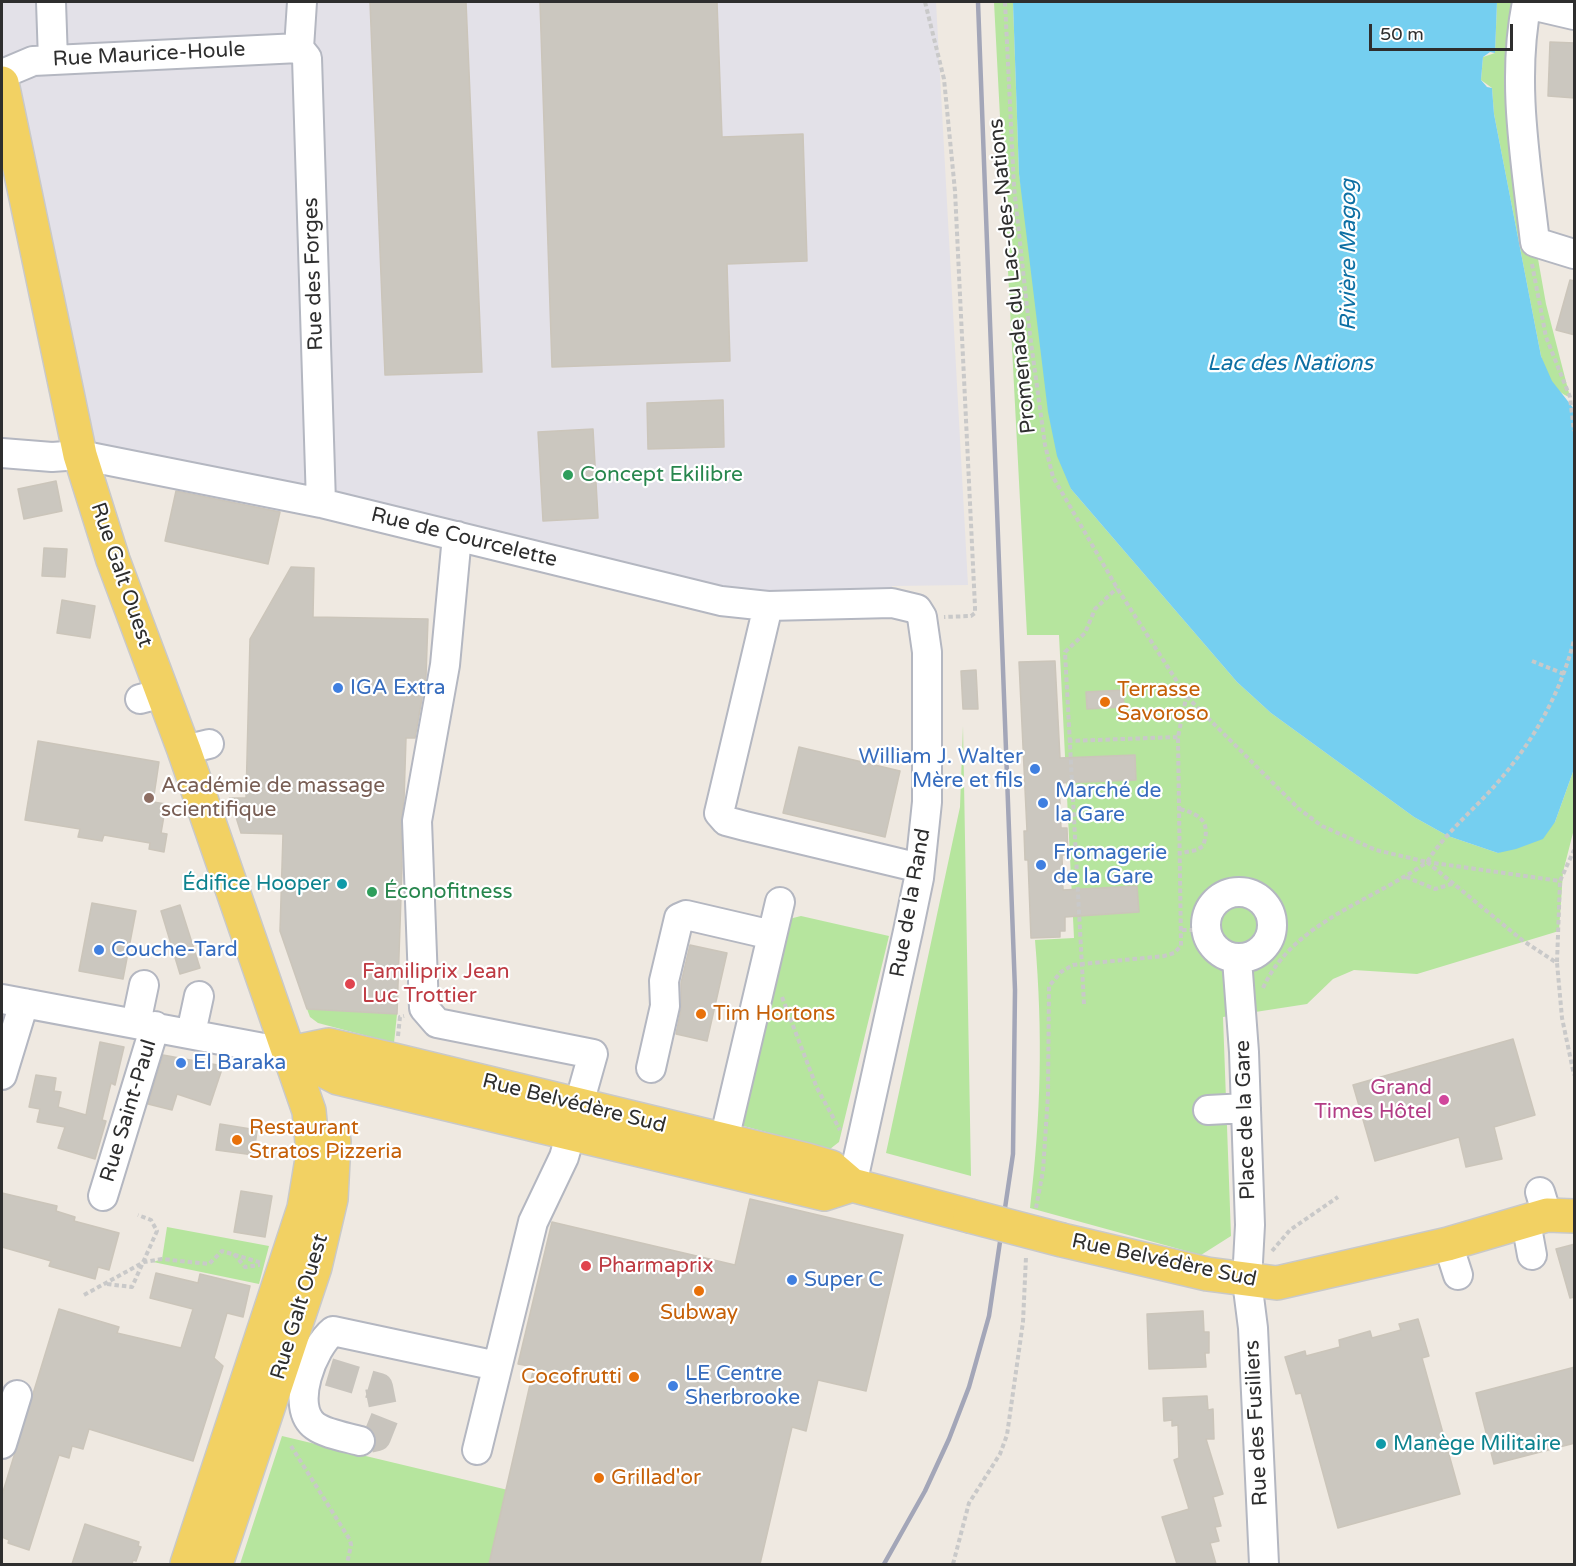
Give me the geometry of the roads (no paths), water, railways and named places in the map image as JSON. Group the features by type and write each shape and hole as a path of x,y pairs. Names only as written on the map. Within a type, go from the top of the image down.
{"main road":[{"name":"Rue Galt Ouest","path":"2,83 80,455 114,560 152,696 197,747 309,1111 313,1153 310,1180 283,1276 186,1564"},
{"name":"Rue Belvédère Sud","path":"290,1053 329,1045 394,1060 575,1119 824,1194 852,1185"},
{"name":"Rue Galt Ouest","path":"216,1564 315,1267 331,1199 335,1148 332,1120 320,1090 290,1053"},
{"name":"Rue Belvédère Sud","path":"290,1053 338,1078 575,1119 723,1140 831,1167 852,1185 1151,1262 1247,1281 1277,1283 1296,1280 1448,1244 1547,1211 1575,1193"}],"street":[{"path":"51,2 52,60"},
{"path":"299,48 302,2"},
{"path":"1575,15 1527,3 1521,42 1520,105 1535,242 1575,254"},
{"name":"Rue Maurice-Houle","path":"2,74 33,61 299,48"},
{"name":"Rue des Forges","path":"299,48 307,58 321,503"},
{"name":"Rue de Courcelette","path":"2,453 52,457 80,455 321,503 721,602 768,606 892,603 916,609 922,617"},
{"path":"457,536 445,665 417,821 424,1008 437,1023 593,1054 556,1176 538,1205 533,1222 477,1450"},
{"path":"768,606 719,813 726,821 920,868"},
{"name":"Rue de la Rand","path":"852,1185 920,868 927,802 927,652 922,617"},
{"path":"1248,893 1257,897 1270,915 1270,936 1257,953 1237,959 1216,950 1194,930 1210,908 1226,894 1248,893"},
{"path":"723,1140 780,902"},
{"path":"651,1068 666,1006 664,981 679,918 686,915 772,935"},
{"name":"Place de la Gare","path":"1237,959 1241,993 1250,1225 1247,1281"},
{"name":"Rue Saint-Paul","path":"103,1196 145,1024 144,985"},
{"path":"191,1034 198,996"},
{"path":"2,1075 13,1001"},
{"name":"Rue Belvédère Sud","path":"13,1001 290,1053"},
{"path":"1208,1110 1246,1108"},
{"path":"1532,1255 1547,1211"},
{"path":"1448,1244 1458,1275"},
{"name":"Rue des Fusiliers","path":"1247,1281 1274,1563"},
{"path":"360,1441 316,1427 309,1420 302,1404 320,1343 333,1331 497,1366"},
{"path":"2,1444 17,1395"}],"water":[{"name":"Lac des Nations","path":"1013,2 1497,2 1495,53 1490,52 1483,57 1481,80 1487,87 1492,88 1494,114 1541,356 1552,381 1574,409 1574,769 1555,822 1543,839 1498,853 1448,836 1414,817 1271,713 1237,682 1071,489 1057,456 1048,412 1019,174"}],"tunnel":[{"path":"329,1372 379,1387 385,1417 377,1437 360,1441"}],"railway":[{"path":"884,1564 925,1491 949,1439 969,1387 989,1316 1013,1154 1015,990 978,2"}],"place":[{"name":"Concept Ekilibre","path":"568,475"},
{"name":"IGA Extra","path":"338,688"},
{"name":"Terrasse Savoroso","path":"1105,702"},
{"name":"William J. Walter Mère et fils","path":"1035,769"},
{"name":"Académie de massage scientifique","path":"149,798"},
{"name":"Marché de la Gare","path":"1043,803"},
{"name":"Fromagerie de la Gare","path":"1041,865"},
{"name":"Édifice Hooper","path":"342,884"},
{"name":"Éconofitness","path":"372,892"},
{"name":"Couche-Tard","path":"99,950"},
{"name":"Familiprix Jean Luc Trottier","path":"350,984"},
{"name":"Tim Hortons","path":"701,1014"},
{"name":"El Baraka","path":"181,1063"},
{"name":"Grand Times Hôtel","path":"1444,1100"},
{"name":"Restaurant Stratos Pizzeria","path":"237,1140"},
{"name":"Pharmaprix","path":"586,1266"},
{"name":"Super C","path":"792,1280"},
{"name":"Subway","path":"699,1291"},
{"name":"Cocofrutti","path":"634,1377"},
{"name":"LE Centre Sherbrooke","path":"673,1386"},
{"name":"Manège Militaire","path":"1381,1444"},
{"name":"Grillad'or","path":"599,1478"}],"water label":[{"name":"Rivière Magog","path":"1349,255"}]}
